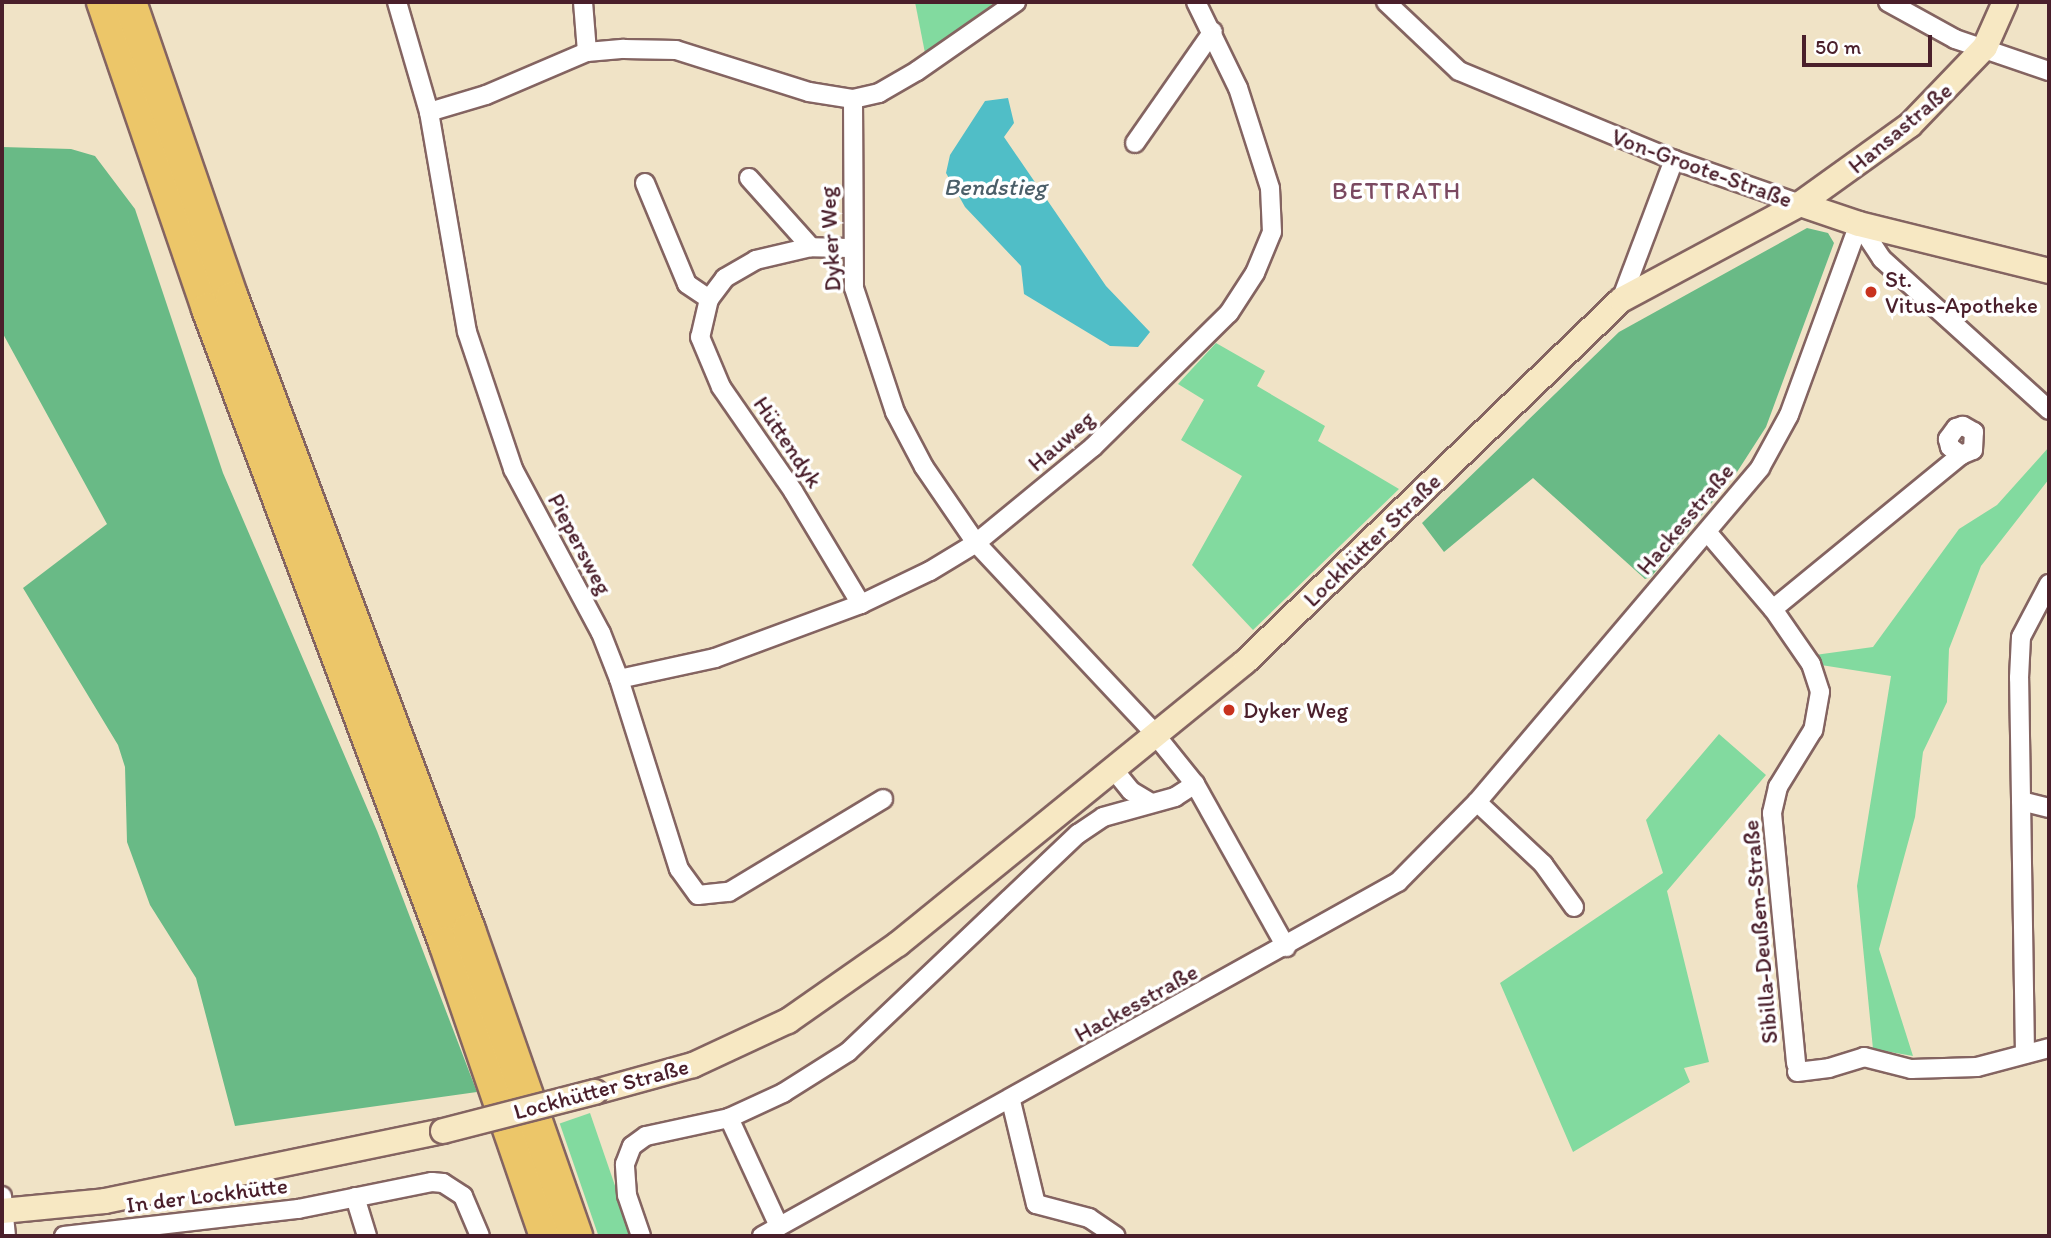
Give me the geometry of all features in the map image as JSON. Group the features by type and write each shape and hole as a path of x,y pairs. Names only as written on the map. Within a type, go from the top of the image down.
{"highway":[{"path":"103,2 208,309 445,943 546,1236"},
{"path":"131,2 232,298 469,930 576,1236"}],"street":[{"name":"Piepersweg","path":"397,2 429,112 467,332 513,469 601,633 619,679 679,869 698,895 729,892 883,799"},
{"path":"583,2 587,52"},
{"path":"429,112 486,95 587,52 676,50 809,92 853,99 879,93 917,71 1016,2"},
{"name":"Hauweg","path":"619,679 715,657 861,604 976,543 1093,447 1178,367 1229,313 1255,274 1272,232 1270,188 1238,88 1213,31 1196,2"},
{"name":"Von-Groote-Straße","path":"1386,2 1459,71 1674,160 1859,225 2049,271"},
{"path":"1888,2 1955,39 1985,47 2049,72"},
{"name":"Hansastraße","path":"1800,204 1910,125 1985,47 2005,2"},
{"path":"1136,143 1213,31"},
{"name":"Dyker Weg","path":"853,99 850,248 854,288 869,346 895,412 924,467 976,543 1157,736"},
{"name":"Lockhütter Straße","path":"1621,300 1674,160"},
{"path":"749,178 811,247"},
{"path":"645,183 687,284 709,299"},
{"name":"Lockhütter Straße","path":"3,1206 105,1201 443,1131 693,1065 788,1021 898,944 1245,662 1621,300 1800,204"},
{"path":"1859,225 1882,259 2049,410"},
{"name":"Hackesstraße","path":"762,1236 1011,1101 1398,882 1477,802 1708,533 1759,468 1789,415 1859,225"},
{"name":"Hüttendyk","path":"850,248 811,247 756,260 725,278 709,299 700,337 721,387 793,491 861,604"},
{"path":"1773,609 1961,455"},
{"name":"Sibilla-Deußen-Straße","path":"1708,533 1773,609 1811,664 1820,692 1813,730 1778,787 1772,813 1796,1068 1829,1068 1864,1057 1911,1069 1977,1067 2049,1048"},
{"path":"2025,1054 2021,637 2049,584"},
{"path":"1157,736 1195,784 1286,947"},
{"path":"1114,770 1131,791 1149,802"},
{"path":"640,1236 627,1195 625,1164 632,1146 646,1136 729,1118 783,1093 848,1052 1078,834 1102,817 1175,797 1195,784"},
{"path":"2021,801 2049,808"},
{"path":"1477,802 1543,864 1574,907"},
{"path":"1011,1101 1036,1204 1088,1218 1116,1236"},
{"path":"729,1118 779,1226"},
{"name":"In der Lockhütte","path":"64,1236 298,1209 443,1182 463,1196 480,1236"},
{"path":"355,1197 367,1236"},
{"path":"3,1206 6,1236"}],"green space":[{"path":"915,2 993,2 994,3 925,53"},
{"path":"2,147 71,149 95,156 135,209 223,473 377,831 477,1092 235,1126 196,978 150,905 127,842 125,767 118,745 23,588 107,524 2,332"},
{"path":"1807,228 1828,233 1834,243 1766,427 1737,472 1651,577 1645,579 1533,478 1444,552 1422,523 1619,332"},
{"path":"1216,343 1265,371 1257,386 1325,426 1318,441 1399,489 1253,630 1192,565 1242,476 1181,440 1204,400 1178,384"},
{"path":"2049,447 2049,479 1981,566 1949,649 1947,702 1923,752 1915,817 1879,949 1913,1056 1873,1049 1857,886 1891,676 1821,665 1815,655 1873,647 1959,529 1997,505"},
{"path":"1719,734 1766,775 1667,891 1709,1062 1684,1068 1690,1082 1573,1152 1500,983 1663,873 1646,820"},
{"path":"590,1113 632,1236 599,1236 560,1123"}],"water":[{"name":"Bendstieg","path":"1008,98 1014,123 1004,137 1106,286 1150,332 1138,347 1110,346 1024,294 1021,266 965,207 946,173 950,155 985,101"}],"place":[{"name":"St. Vitus-Apotheke","path":"1871,292"},
{"name":"Dyker Weg","path":"1229,710"}],"district":[{"name":"BETTRATH","path":"1397,191"}]}
